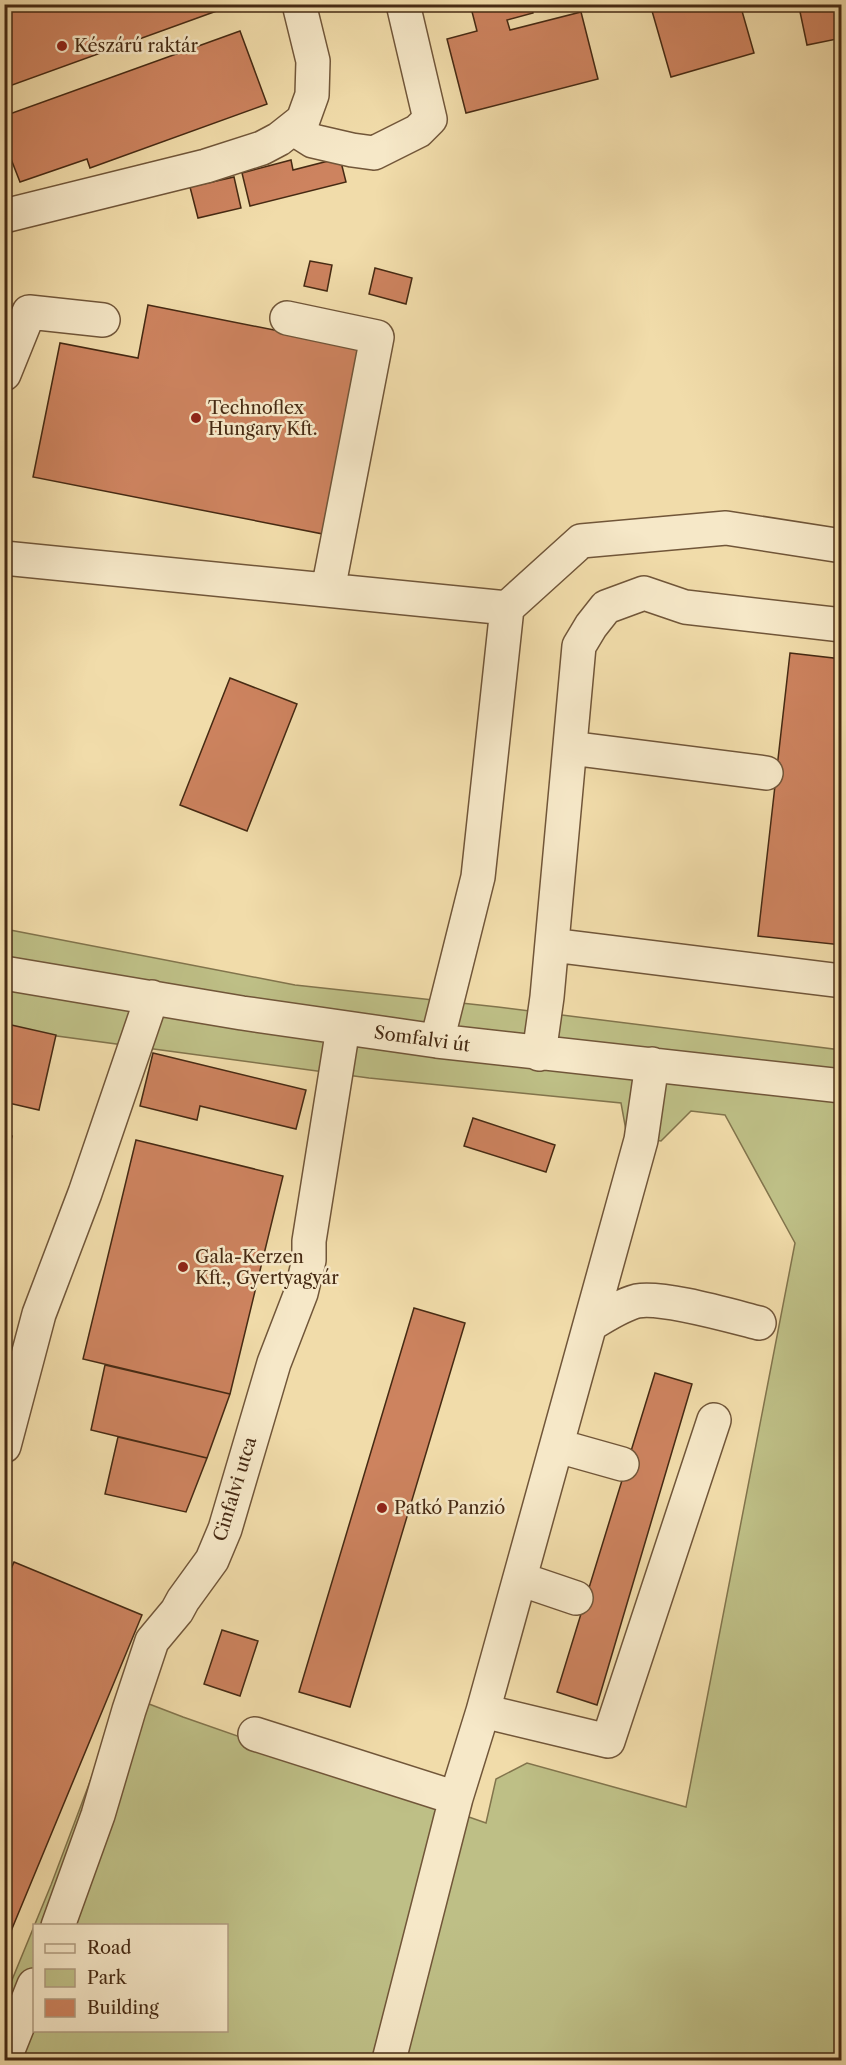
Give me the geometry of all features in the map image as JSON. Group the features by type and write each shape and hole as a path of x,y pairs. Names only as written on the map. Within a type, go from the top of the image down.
{"street":[{"path":"4,216 206,166 262,148 294,129 303,120 308,109 314,78 313,61 299,4"},
{"path":"294,129 313,141 374,153 418,131 430,119 403,4"},
{"path":"4,374 29,312 104,320"},
{"path":"286,318 377,337 328,590"},
{"path":"437,1041 478,877 507,608 580,541 726,528 842,546"},
{"path":"4,558 507,608"},
{"path":"539,1054 552,945 579,646 591,626 606,607 644,592 685,607 842,625"},
{"path":"570,748 766,772"},
{"path":"552,945 842,981"},
{"name":"Somfalvi út","path":"4,973 242,1013 437,1041 842,1086"},
{"path":"4,1446 39,1314 85,1193 152,997"},
{"name":"Cinfalvi utca","path":"59,1924 98,1815 152,1641 177,1611 212,1560 225,1529 274,1363 301,1293 309,1260 309,1241 343,1028"},
{"path":"389,2061 456,1798 558,1446 641,1140 652,1064"},
{"path":"591,1324 637,1301 693,1307 759,1323"},
{"path":"483,1711 608,1741 714,1420"},
{"path":"558,1446 622,1464"},
{"path":"520,1579 576,1598"},
{"path":"255,1734 456,1798"},
{"path":"4,2060 33,1988"}],"green space":[{"path":"5,929 295,985 498,1007 841,1050 841,2060 5,2060 5,1997 33,1928 33,2032 228,2032 228,1924 35,1924 123,1694 486,1823 496,1779 527,1763 686,1807 795,1243 725,1115 691,1111 661,1141 627,1136 621,1103 369,1078 5,1029"}],"building":[{"name":"Készárú raktár","path":"4,4 236,4 4,88"},
{"path":"470,4 531,4 533,13 507,20 510,30 581,12 598,79 466,113 447,39 477,31"},
{"path":"650,4 740,4 754,53 671,77"},
{"path":"811,4 842,4 842,38 807,45 799,7"},
{"path":"240,31 267,104 90,168 87,159 20,182 4,141 4,116"},
{"path":"340,158 346,182 250,206 242,173 291,160 293,170"},
{"path":"234,177 241,208 198,218 190,187"},
{"path":"310,261 332,265 327,291 304,286"},
{"path":"375,268 412,278 406,304 369,294"},
{"name":"Technoflex Hungary Kft.","path":"148,305 360,347 323,534 33,477 60,343 138,358"},
{"path":"790,653 842,659 842,945 758,936"},
{"path":"230,678 297,704 247,831 180,805"},
{"path":"7,1024 56,1035 39,1110 4,1102 4,1033"},
{"path":"153,1053 306,1090 296,1129 200,1106 197,1120 140,1106"},
{"path":"473,1118 555,1145 546,1172 464,1146"},
{"path":"4,1134 12,1136 4,1169"},
{"name":"Gala-Kerzen Kft., Gyertyagyár","path":"136,1140 283,1176 230,1394 83,1359"},
{"name":"Patkó Panzió","path":"414,1308 465,1323 350,1707 299,1692"},
{"path":"105,1365 230,1394 207,1458 91,1430"},
{"path":"655,1373 692,1384 597,1705 557,1692"},
{"path":"118,1437 207,1458 186,1512 105,1494"},
{"path":"14,1562 142,1615 4,1948 4,1585"},
{"path":"222,1630 258,1641 240,1696 204,1684"}],"place":[{"name":"Készárú raktár","path":"62,46"},
{"name":"Technoflex Hungary Kft.","path":"196,418"},
{"name":"Gala-Kerzen Kft., Gyertyagyár","path":"183,1267"},
{"name":"Patkó Panzió","path":"382,1508"}]}
